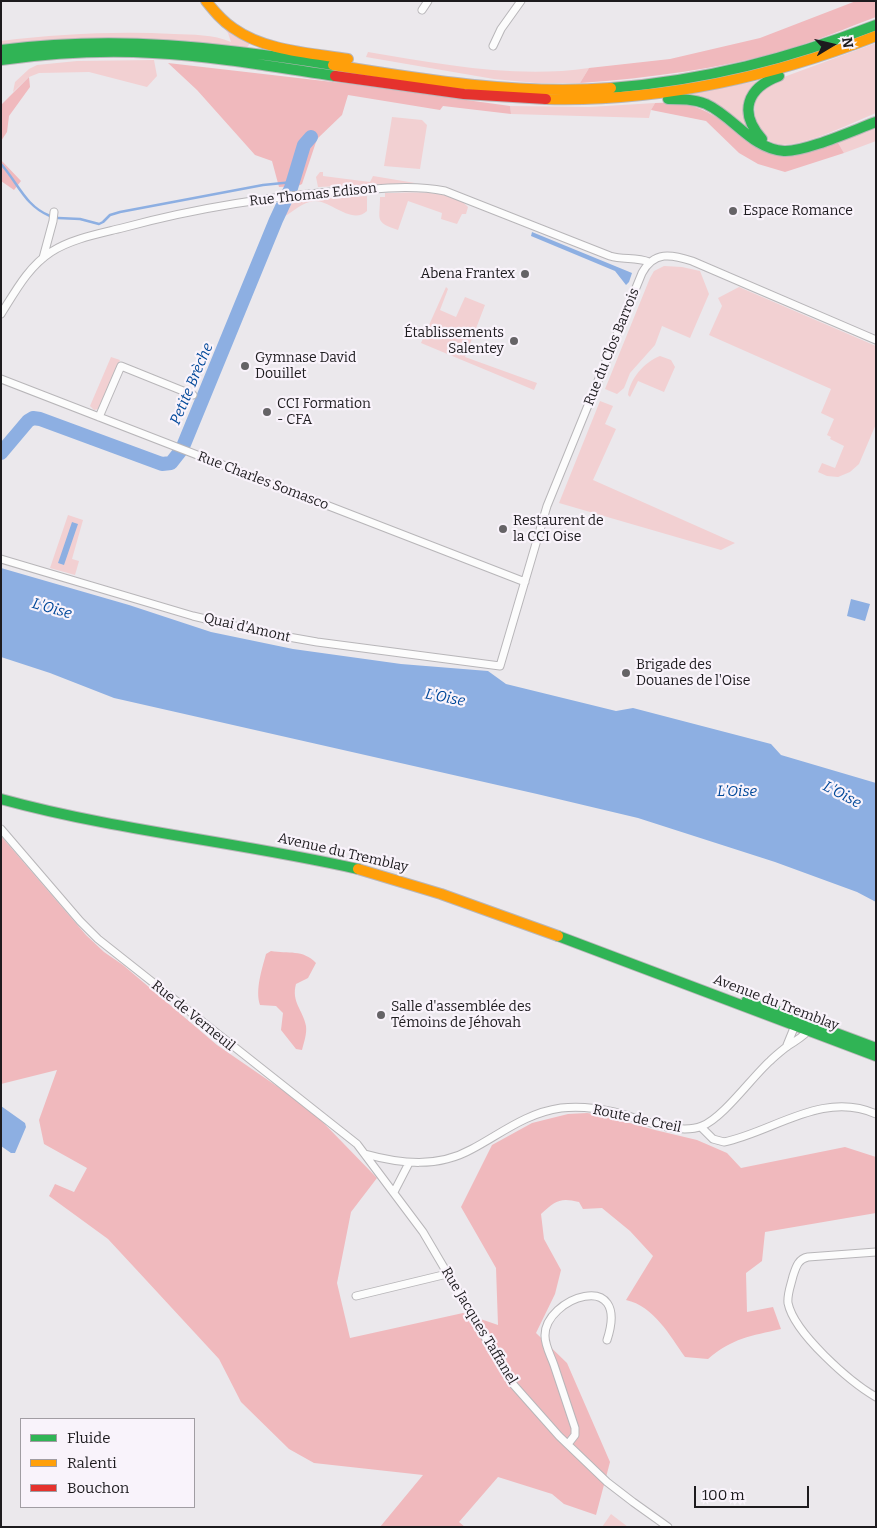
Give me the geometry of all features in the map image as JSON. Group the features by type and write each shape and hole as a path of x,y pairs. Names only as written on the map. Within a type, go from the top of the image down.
{"main road":[{"path":"206,1 216,16 229,27 258,42 480,86"},
{"path":"1,50 99,42 184,45 480,86 537,90 578,90 617,88 684,80 727,72 791,56 876,25"},
{"path":"876,36 807,66 769,80 753,94 749,104 751,124 756,133 768,143 778,147 811,142 876,116"},
{"path":"596,99 649,95 719,84 791,66 846,48"},
{"path":"1,60 79,52 168,53 472,95 536,99 637,101 684,99 698,101 722,112 762,145 777,151 790,152 876,122"},
{"name":"Avenue du Tremblay","path":"1,799 106,825 288,854 381,875 450,896 795,1025 876,1048"},
{"name":"Avenue du Tremblay","path":"810,1029 876,1056"}],"street":[{"path":"422,10 428,1"},
{"path":"492,46 505,23 521,1"},
{"name":"Rue Thomas Edison","path":"1,314 24,278 43,258 71,242 140,223 214,207 295,195 386,188 439,190 453,193 610,256 649,262"},
{"path":"43,258 54,212"},
{"path":"649,262 656,258 669,256 692,261 876,340"},
{"name":"Rue du Clos Barrois","path":"500,666 547,506 642,273 649,262"},
{"path":"99,417 120,366 192,395"},
{"name":"Rue Charles Somasco","path":"1,379 525,582"},
{"name":"Quai d'Amont","path":"1,560 193,616 260,632 317,642 500,666"},
{"name":"Rue de Verneuil","path":"1,830 98,939 276,1082 353,1141 394,1192"},
{"name":"Route de Creil","path":"785,1048 795,1025"},
{"name":"Route de Creil","path":"365,1154 408,1163 438,1161 467,1152 527,1117 561,1108 605,1110 681,1129 701,1127 716,1118 761,1070 810,1029"},
{"path":"701,1127 713,1139 724,1142 825,1108 854,1108 876,1114"},
{"path":"394,1192 408,1163"},
{"name":"Rue Jacques Taffanel","path":"394,1192 423,1232 512,1383 568,1444 620,1492 668,1527"},
{"path":"876,1252 838,1254 802,1259 797,1264 788,1299 794,1318 817,1347 851,1380 876,1397"},
{"path":"356,1296 447,1274"},
{"path":"568,1444 574,1437 575,1428 546,1344 546,1328 552,1316 563,1305 586,1297 599,1296 606,1299 611,1308 608,1340"}],"shaded area":[{"path":"856,1 876,1 876,17 786,50 761,57 684,72 580,83 589,68 670,59 760,38"},
{"path":"221,25 250,43 247,48 1,45 1,41 109,33 203,35 231,42 228,33"},
{"path":"876,43 876,113 812,139 786,145 770,141 755,127 755,96 773,81"},
{"path":"368,52 478,69 534,72 589,68 580,83 536,83 494,79 366,57"},
{"path":"154,60 157,76 147,87 89,72 39,73 29,77 13,92 15,82 29,69 37,65 77,61"},
{"path":"168,63 350,84 510,106 511,114 443,106 440,110 348,95 342,115 317,139 302,184 279,187 272,161 255,155 197,90"},
{"path":"29,77 30,87 9,116 7,132 1,141 1,105"},
{"path":"758,81 749,128 692,93"},
{"path":"655,103 649,118 511,114 510,106 589,107"},
{"path":"655,103 679,103 702,110 723,121 762,150 837,141 844,153 785,172 758,164 739,153 706,121 651,110"},
{"path":"392,117 422,120 427,125 420,169 384,166"},
{"path":"876,126 876,141 844,153 837,141"},
{"path":"1,160 21,181 14,190 1,181"},
{"path":"320,172 323,172 323,176 370,182 373,176 415,183 318,187 316,177"},
{"path":"417,192 441,194 461,201 468,207 466,214 462,214 457,224 441,219 442,213 408,201 398,230 385,225 380,219 380,197 385,197 385,193"},
{"path":"367,196 367,211 361,215 348,214 315,201 302,205 283,217 290,201"},
{"path":"664,266 700,271 709,294 690,338 662,326 655,345 630,373 624,388 617,394 605,389 650,278 654,271"},
{"path":"446,287 448,289 440,310 456,317 465,297 485,305 465,357 537,383 534,390 421,343"},
{"path":"739,287 876,346 876,424 859,464 850,472 838,477 827,476 818,472 822,463 835,468 844,446 830,439 831,437 827,435 834,419 821,413 831,389 709,335 722,306 718,298"},
{"path":"660,356 671,360 675,367 664,392 638,381 630,397 628,395 629,389 635,377 643,367"},
{"path":"111,357 120,360 98,409 94,410 90,406"},
{"path":"600,401 613,406 605,424 616,429 593,480 735,543 721,550 559,503"},
{"path":"68,515 83,520 72,559 79,561 75,575 50,568"},
{"path":"1,836 86,935 104,952 123,965 217,1045 310,1109 377,1178 351,1212 337,1283 350,1338 463,1313 498,1325 496,1268 461,1207 492,1145 532,1123 568,1114 587,1113 601,1115 697,1140 727,1153 741,1168 845,1147 876,1157 876,1213 765,1232 762,1261 746,1273 747,1312 773,1307 781,1329 734,1342 725,1346 708,1359 685,1357 653,1315 636,1303 626,1300 653,1256 630,1231 602,1208 583,1209 579,1202 567,1200 554,1203 541,1214 544,1239 561,1270 555,1294 536,1333 567,1363 610,1462 596,1515 564,1504 552,1494 498,1477 459,1522 465,1527 380,1527 423,1475 314,1463 289,1449 241,1402 219,1359 108,1239 49,1196 55,1184 74,1192 87,1168 44,1144 39,1120 57,1070 1,1084"},
{"path":"271,951 301,954 316,963 308,978 296,984 295,990 296,1001 306,1026 302,1050 296,1049 281,1030 283,1013 276,1006 260,1005 258,993 260,980 266,954"},
{"path":"611,1514 628,1527 602,1527"}],"water":[{"path":"532,232 632,273 629,282 626,285 615,271 531,236"},
{"path":"72,522 78,524 64,565 58,563"},
{"name":"L’Oise","path":"1,568 129,605 211,632 293,649 401,664 488,671 506,684 616,711 633,708 771,744 781,755 876,783 876,902 857,892 775,862 638,818 114,698 50,673 1,657"},
{"path":"851,599 870,604 865,621 847,616"},
{"path":"1,1106 25,1123 26,1127 15,1153 11,1153 1,1146"}],"waterway":[{"name":"Petite Brèche","path":"1,453 28,421 33,418 162,464 171,463 182,449 276,220 291,188 304,145 311,137"},
{"path":"1,164 28,200 41,212 50,216"},
{"path":"58,218 80,219 99,224 110,215 120,212 263,185 293,182"}],"traffic: fast":[{"path":"611,88 713,74 779,58 876,25"},
{"path":"1,50 86,43 127,43 208,48 333,65"},
{"path":"1,60 77,53 176,54 335,76"},
{"path":"762,139 750,119 748,110 750,102 753,94 759,87 779,76"},
{"path":"668,99 692,100 706,104 762,145 784,151 817,144 876,122"},
{"path":"1,799 89,820 268,851 358,869"},
{"path":"558,936 876,1056"},
{"path":"747,1000 876,1048"}],"traffic: slow":[{"path":"206,1 218,16 229,25 259,42 303,53 348,59"},
{"path":"546,99 589,99 631,96 714,84 796,64 876,36"},
{"path":"333,65 437,81 506,88 576,90 611,88"},
{"path":"358,869 441,894 558,936"}],"traffic: jam":[{"path":"335,76 464,94 546,99"}],"place":[{"name":"Espace Romance","path":"733,211"},
{"name":"Abena Frantex","path":"525,274"},
{"name":"Établissements Salentey","path":"514,341"},
{"name":"Gymnase David Douillet","path":"245,366"},
{"name":"CCI Formation - CFA","path":"267,412"},
{"name":"Restaurent de la CCI Oise","path":"503,529"},
{"name":"Brigade des Douanes de l'Oise","path":"626,673"},
{"name":"Salle d'assemblée des Témoins de Jéhovah","path":"381,1015"}],"water label":[{"name":"L'Oise","path":"52,609"},
{"name":"L'Oise","path":"445,698"},
{"name":"L'Oise","path":"842,795"}]}
